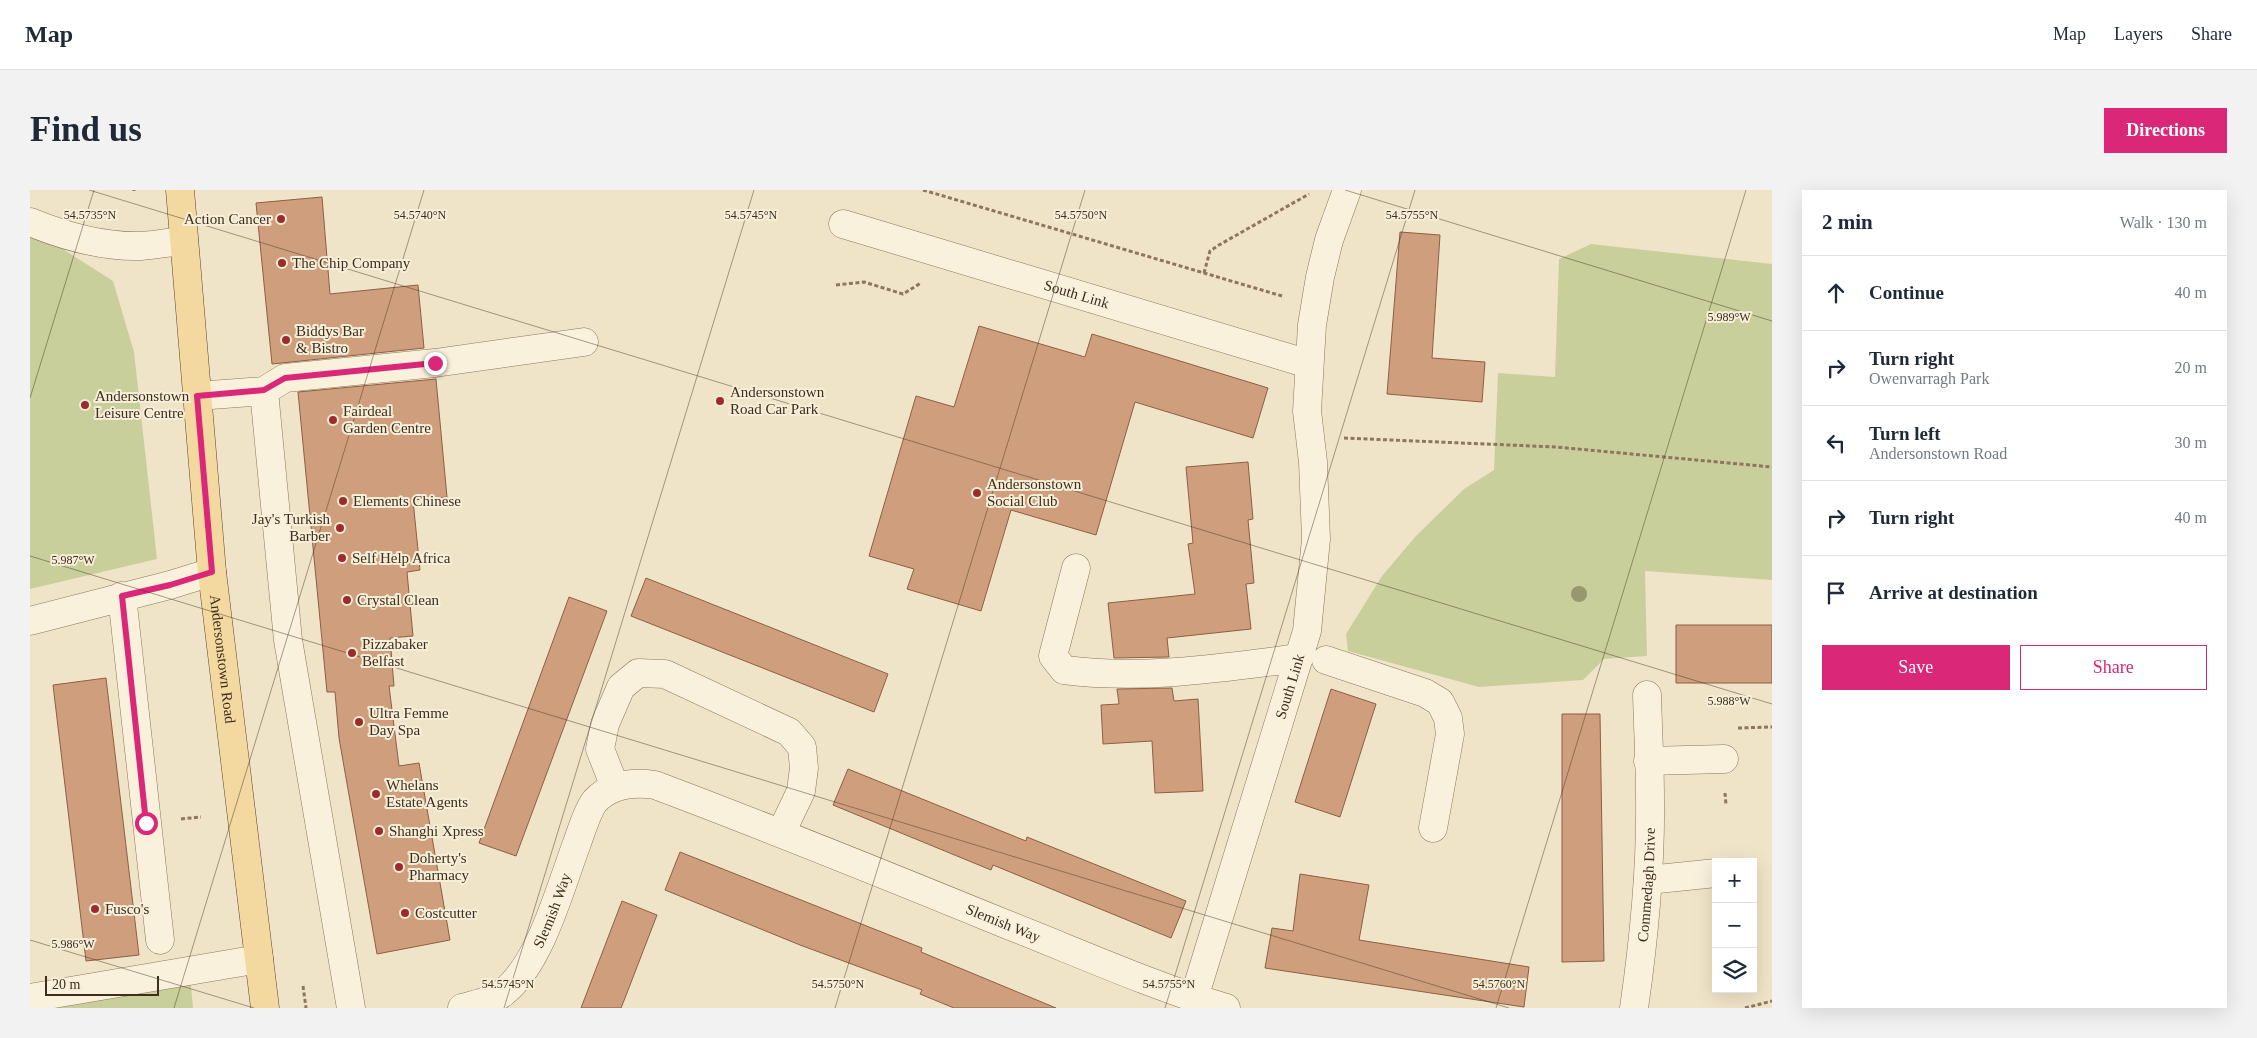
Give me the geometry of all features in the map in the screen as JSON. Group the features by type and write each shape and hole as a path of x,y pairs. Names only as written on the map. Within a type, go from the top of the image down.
{"main road":[{"name":"Andersonstown Road","path":"180,190 212,572 265,1008"}],"street":[{"name":"South Link","path":"1194,998 1307,631 1316,539 1313,462 1307,411 1312,325 1320,277 1329,240 1348,190"},
{"path":"30,222 48,230 94,242 140,246 184,241"},
{"name":"South Link","path":"843,224 1309,364"},
{"path":"197,396 264,390 285,378 435,363 584,342"},
{"path":"264,390 288,640 351,1008"},
{"path":"1076,568 1053,656 1064,670 1099,674 1164,674 1299,658"},
{"path":"30,621 170,585 212,572"},
{"path":"122,596 160,940"},
{"path":"1326,660 1425,693 1440,702 1448,718 1450,734 1433,828"},
{"path":"615,787 600,749 605,724 621,687 638,673 665,674 789,732 802,747 804,768 801,791 781,833"},
{"name":"Commedagh Drive","path":"1634,1008 1643,942 1648,880 1650,799 1647,696"},
{"path":"1648,761 1724,759"},
{"name":"Slemish Way","path":"462,1008 503,994 522,975 536,950 580,834 595,802 615,787 640,783 655,785 781,833 1194,998 1226,1008"},
{"path":"1648,880 1712,873"},
{"path":"30,998 259,959"}],"path":[{"path":"924,190 1288,298"},
{"path":"1204,273 1210,251 1214,248 1316,190"},
{"path":"836,285 864,282 903,294 925,281"},
{"path":"1310,437 1556,447 1772,467"},
{"path":"175,820 200,818"},
{"path":"303,986 306,1008"},
{"path":"1745,1008 1772,1001"}],"green space":[{"name":"Andersonstown Leisure Centre","path":"30,232 44,237 113,281 134,352 157,559 30,589"},
{"path":"1591,244 1772,264 1772,580 1645,571 1647,656 1604,659 1583,680 1479,687 1348,651 1346,634 1382,576 1415,537 1464,489 1494,470 1498,373 1555,377 1559,259"},
{"path":"190,974 193,1008 30,1008"}],"building":[{"path":"322,197 330,294 418,285 424,348 272,364 256,203"},
{"path":"1400,232 1440,235 1432,358 1485,362 1482,402 1387,394"},
{"path":"979,326 1085,357 1092,334 1268,388 1253,438 1135,402 1096,535 1011,510 981,611 907,589 914,569 869,556 916,396 954,407"},
{"path":"436,379 447,497 413,500 420,570 407,572 413,636 390,638 394,686 389,686 399,766 419,763 450,940 377,954 339,738 335,692 327,692 298,392"},
{"path":"1248,462 1253,519 1248,520 1254,583 1246,584 1251,629 1167,638 1169,657 1114,658 1108,603 1195,594 1188,544 1193,543 1186,467"},
{"path":"646,578 888,674 874,712 631,616"},
{"path":"569,597 607,611 516,856 479,843"},
{"path":"1676,625 1772,625 1772,683 1676,683"},
{"path":"106,678 139,955 86,961 53,685"},
{"path":"1172,688 1174,701 1198,699 1203,791 1155,793 1152,741 1103,744 1101,705 1119,704 1117,689"},
{"path":"1331,689 1376,704 1340,817 1295,802"},
{"path":"1562,714 1600,714 1604,961 1562,962"},
{"path":"848,769 1026,841 1027,837 1186,901 1171,938 993,865 991,870 833,805"},
{"path":"680,852 922,948 921,952 1056,1008 954,1008 920,994 922,990 800,945 665,890"},
{"path":"1300,874 1369,885 1359,940 1529,967 1524,1007 1265,968 1272,928 1293,931"},
{"path":"622,901 657,915 621,1008 581,1008"}],"place":[{"name":"Action Cancer","path":"281,219"},
{"name":"The Chip Company","path":"282,263"},
{"name":"Biddys Bar & Bistro","path":"286,340"},
{"name":"Andersonstown Road Car Park","path":"720,401"},
{"name":"Andersonstown Leisure Centre","path":"85,405"},
{"name":"Fairdeal Garden Centre","path":"333,420"},
{"name":"Andersonstown Social Club","path":"977,493"},
{"name":"Elements Chinese","path":"343,501"},
{"name":"Jay's Turkish Barber","path":"340,528"},
{"name":"Self Help Africa","path":"342,558"},
{"name":"Crystal Clean","path":"347,600"},
{"name":"Pizzabaker Belfast","path":"352,653"},
{"name":"Ultra Femme Day Spa","path":"359,722"},
{"name":"Whelans Estate Agents","path":"376,794"},
{"name":"Shanghi Xpress","path":"379,831"},
{"name":"Doherty's Pharmacy","path":"399,867"},
{"name":"Fusco's","path":"95,909"},
{"name":"Costcutter","path":"405,913"}],"route":[{"path":"146,823 122,596 170,585 212,572 197,396 241,394 264,390 285,378 435,363"}]}
